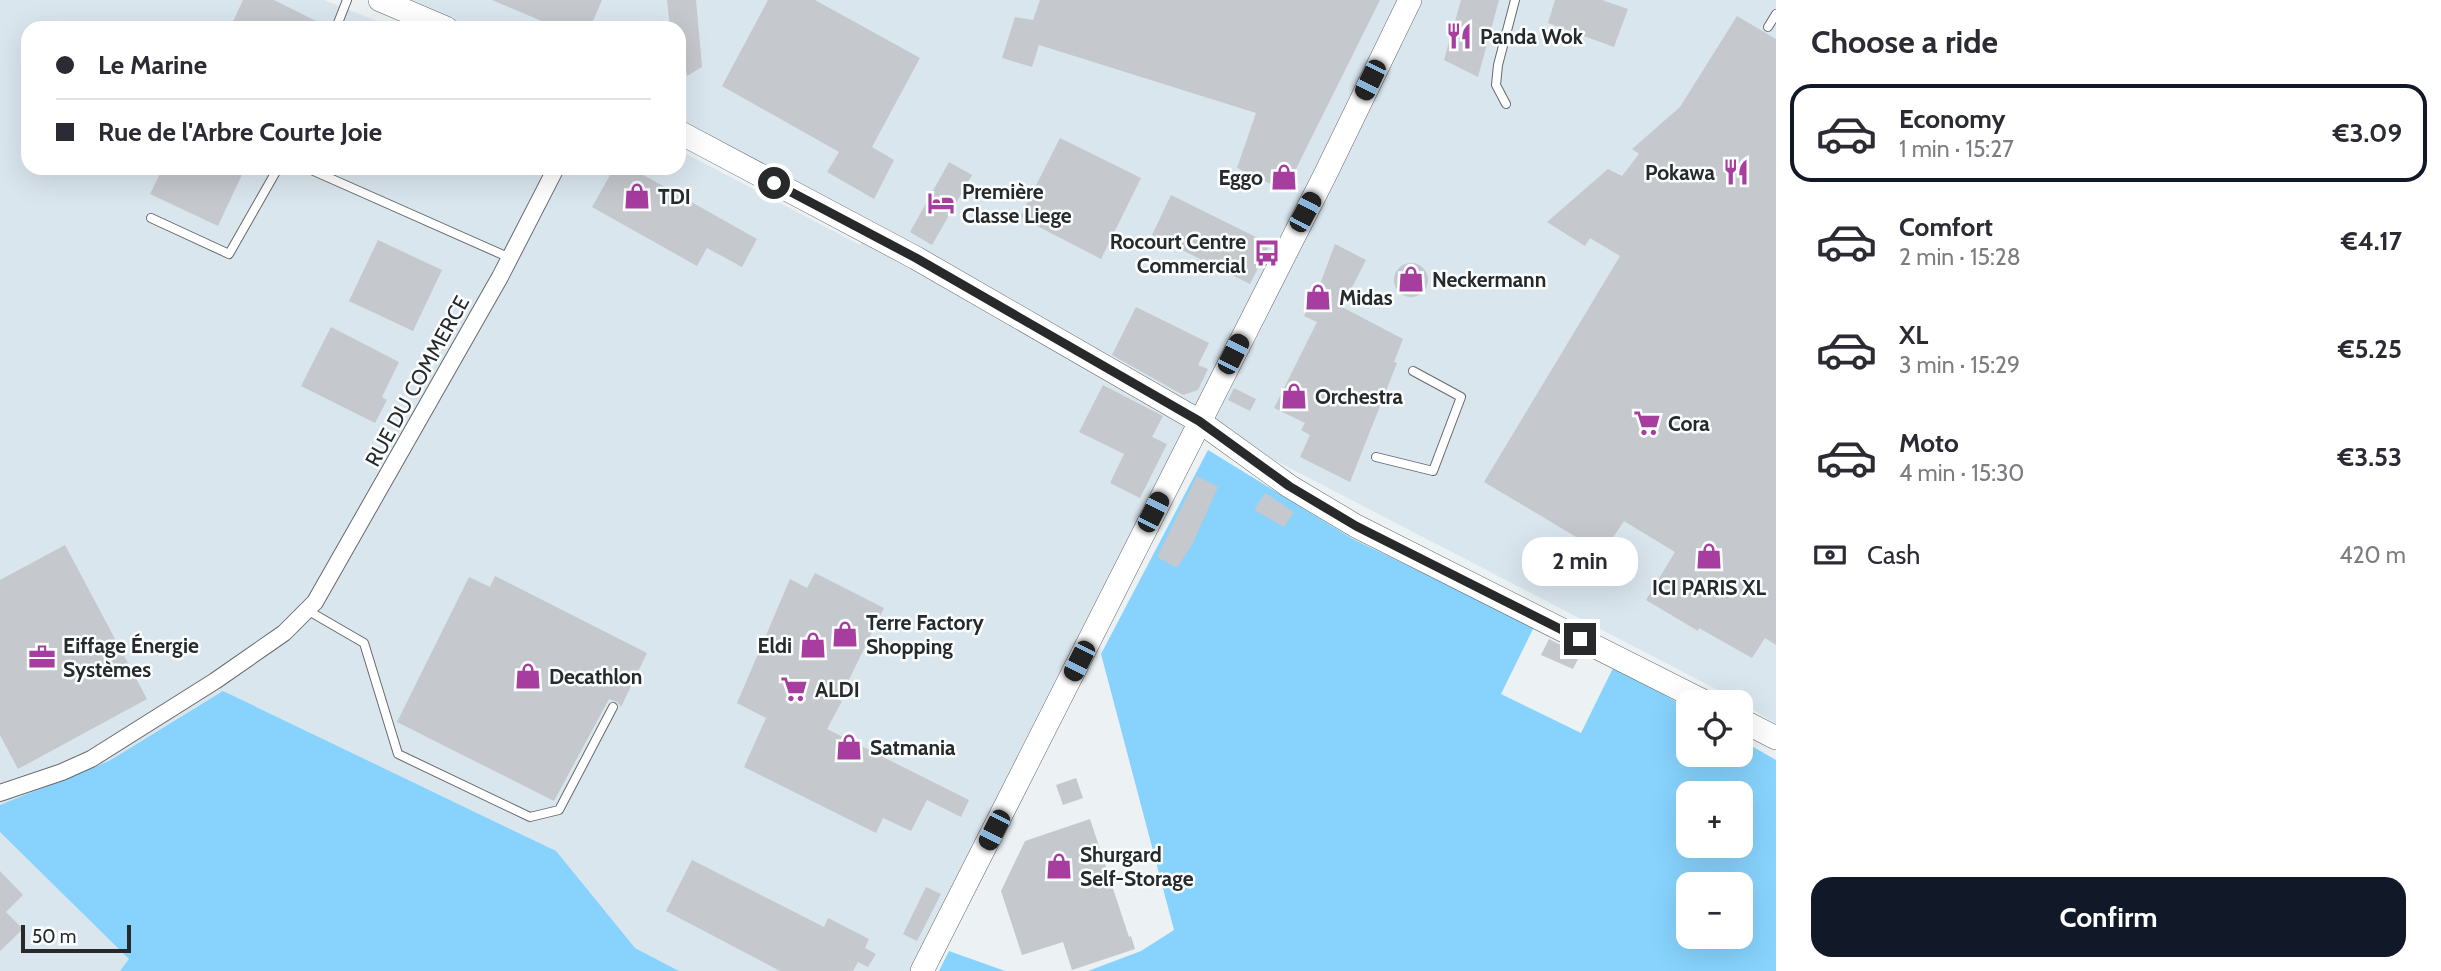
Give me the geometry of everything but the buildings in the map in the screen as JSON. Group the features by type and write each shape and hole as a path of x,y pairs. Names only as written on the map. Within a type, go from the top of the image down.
{"street":[{"path":"380,0 430,21"},
{"path":"922,971 1325,175 1410,0"},
{"path":"686,136 916,258 1199,421 1289,486 1356,526 1681,690"},
{"name":"RUE DU COMMERCE","path":"0,793 91,759 215,681 284,633 315,602 510,258 552,175"},
{"path":"1753,726 1776,738"}],"lane":[{"path":"339,21 347,0"},
{"path":"1506,104 1496,85 1515,0"},
{"path":"1768,27 1776,13"},
{"path":"151,218 229,254 274,175"},
{"path":"323,175 510,258"},
{"path":"1376,457 1433,471 1461,397 1413,371"},
{"path":"307,610 364,643 398,754 530,817 559,810 613,707"}],"shaded area":[{"path":"0,0 324,0 377,21 21,21 21,175 686,175 686,154 860,245 871,226 686,137 686,21 441,21 397,0 1398,0 918,971 679,971 635,948 480,971 0,971"},
{"path":"1418,0 1776,0 1776,724 1753,710 1753,690 1718,690 1199,421"},
{"path":"1208,450 1353,539 1534,627 1501,694 1581,733 1614,666 1676,702 1676,767 1753,767 1753,747 1776,760 1776,971 1088,971 1141,951 1174,930 1101,654"},
{"path":"223,691 556,851 635,948 679,971 120,971 129,959 0,832 0,805 109,761"},
{"path":"949,951 1005,971 939,971"}],"place":[{"name":"Panda Wok","path":"1459,36"},
{"name":"Pokawa","path":"1736,172"},
{"name":"Eggo","path":"1284,177"},
{"name":"TDI","path":"637,196"},
{"name":"Première Classe Liege","path":"941,203"},
{"name":"Rocourt Centre Commercial","path":"1267,253"},
{"name":"Neckermann","path":"1411,279"},
{"name":"Midas","path":"1318,297"},
{"name":"Orchestra","path":"1294,396"},
{"name":"Cora","path":"1647,423"},
{"name":"ICI PARIS XL","path":"1709,556"},
{"name":"Terre Factory Shopping","path":"845,634"},
{"name":"Eldi","path":"813,645"},
{"name":"Eiffage Énergie Systèmes","path":"42,657"},
{"name":"Decathlon","path":"528,676"},
{"name":"ALDI","path":"794,689"},
{"name":"Satmania","path":"849,747"},
{"name":"Shurgard Self-Storage","path":"1059,866"}],"route":[{"path":"774,183 916,258 1199,421 1289,486 1356,526 1580,639"}]}
